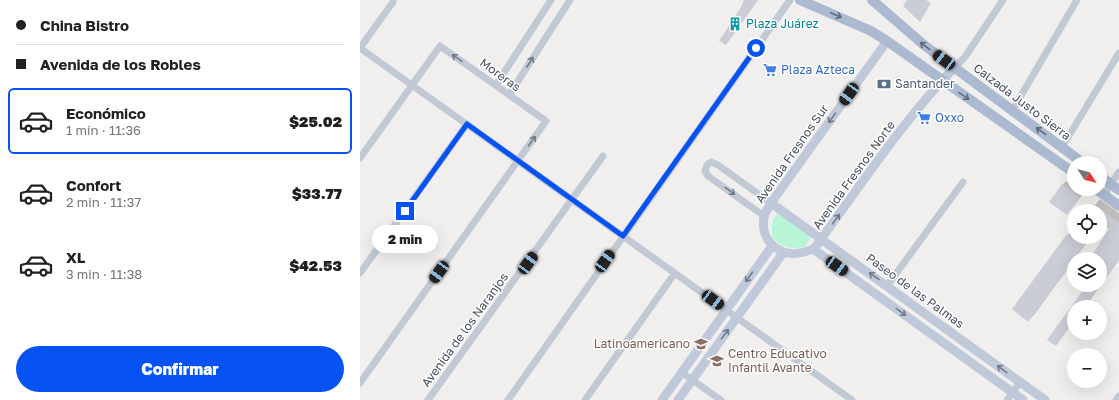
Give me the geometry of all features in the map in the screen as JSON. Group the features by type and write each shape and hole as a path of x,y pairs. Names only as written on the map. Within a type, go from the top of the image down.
{"main road":[{"path":"800,0 871,30 1067,169"},
{"name":"Calzada Justo Sierra","path":"872,0 924,45 1074,156"},
{"path":"1105,196 1119,206"}],"street":[{"path":"496,85 551,0"},
{"path":"509,95 570,0"},
{"path":"508,400 790,0"},
{"path":"955,67 965,57 1003,0"},
{"path":"1012,111 1078,0"},
{"path":"392,2 360,48 852,400"},
{"name":"Avenida Fresnos Sur","path":"772,246 765,237 763,226 764,216 771,203 887,41"},
{"name":"Moreras","path":"412,85 440,46 496,85 546,121 518,161"},
{"path":"1062,147 1119,53"},
{"name":"Avenida Fresnos Norte","path":"813,249 907,123 942,80 955,67"},
{"path":"360,158 412,85"},
{"path":"360,273 467,124"},
{"name":"Avenida de los Naranjos","path":"428,400 573,200 603,156"},
{"path":"360,383 518,161"},
{"path":"764,216 708,176 705,171 706,165 711,162 718,164 771,203"},
{"path":"1115,187 1119,172"},
{"path":"887,286 962,182"},
{"name":"Paseo de las Palmas","path":"771,203 1044,400"},
{"path":"662,400 772,246 783,253 802,253 813,249"},
{"name":"Paseo de las Palmas","path":"813,249 1023,400"},
{"path":"678,400 783,253"},
{"path":"585,400 675,273"},
{"path":"681,372 721,400"},
{"path":"1007,400 1020,382"},
{"path":"1116,400 1119,396"}],"green space":[{"path":"781,213 804,229 811,238 804,247 786,247 772,237 772,223 776,214"}],"building":[{"name":"Plaza Juárez","path":"744,0 758,0 726,45 719,41"},
{"path":"907,0 926,0 931,3 920,22 903,6"},
{"path":"1062,184 1067,188 1067,196 1080,197 1075,204 1067,204 1067,215 1049,202"},
{"path":"1107,214 1119,223 1119,259 1107,275 1107,252 1094,252 1099,244 1107,244 1107,232 1109,229 1107,228"},
{"path":"1067,234 1067,244 1086,244 1080,252 1067,252 1067,269 1028,322 1012,309"},
{"path":"1082,292 1095,292 1089,300 1076,300"},
{"path":"1067,312 1067,331 1056,346 1047,340"}],"place":[{"name":"Plaza Juárez","path":"735,24"},
{"name":"Plaza Azteca","path":"770,70"},
{"name":"Santander","path":"884,84"},
{"name":"Oxxo","path":"924,118"},
{"name":"Latinoamericano","path":"701,344"},
{"name":"Centro Educativo Infantil Avante","path":"717,361"}],"route":[{"path":"405,211 467,124 623,236 756,48"}]}
